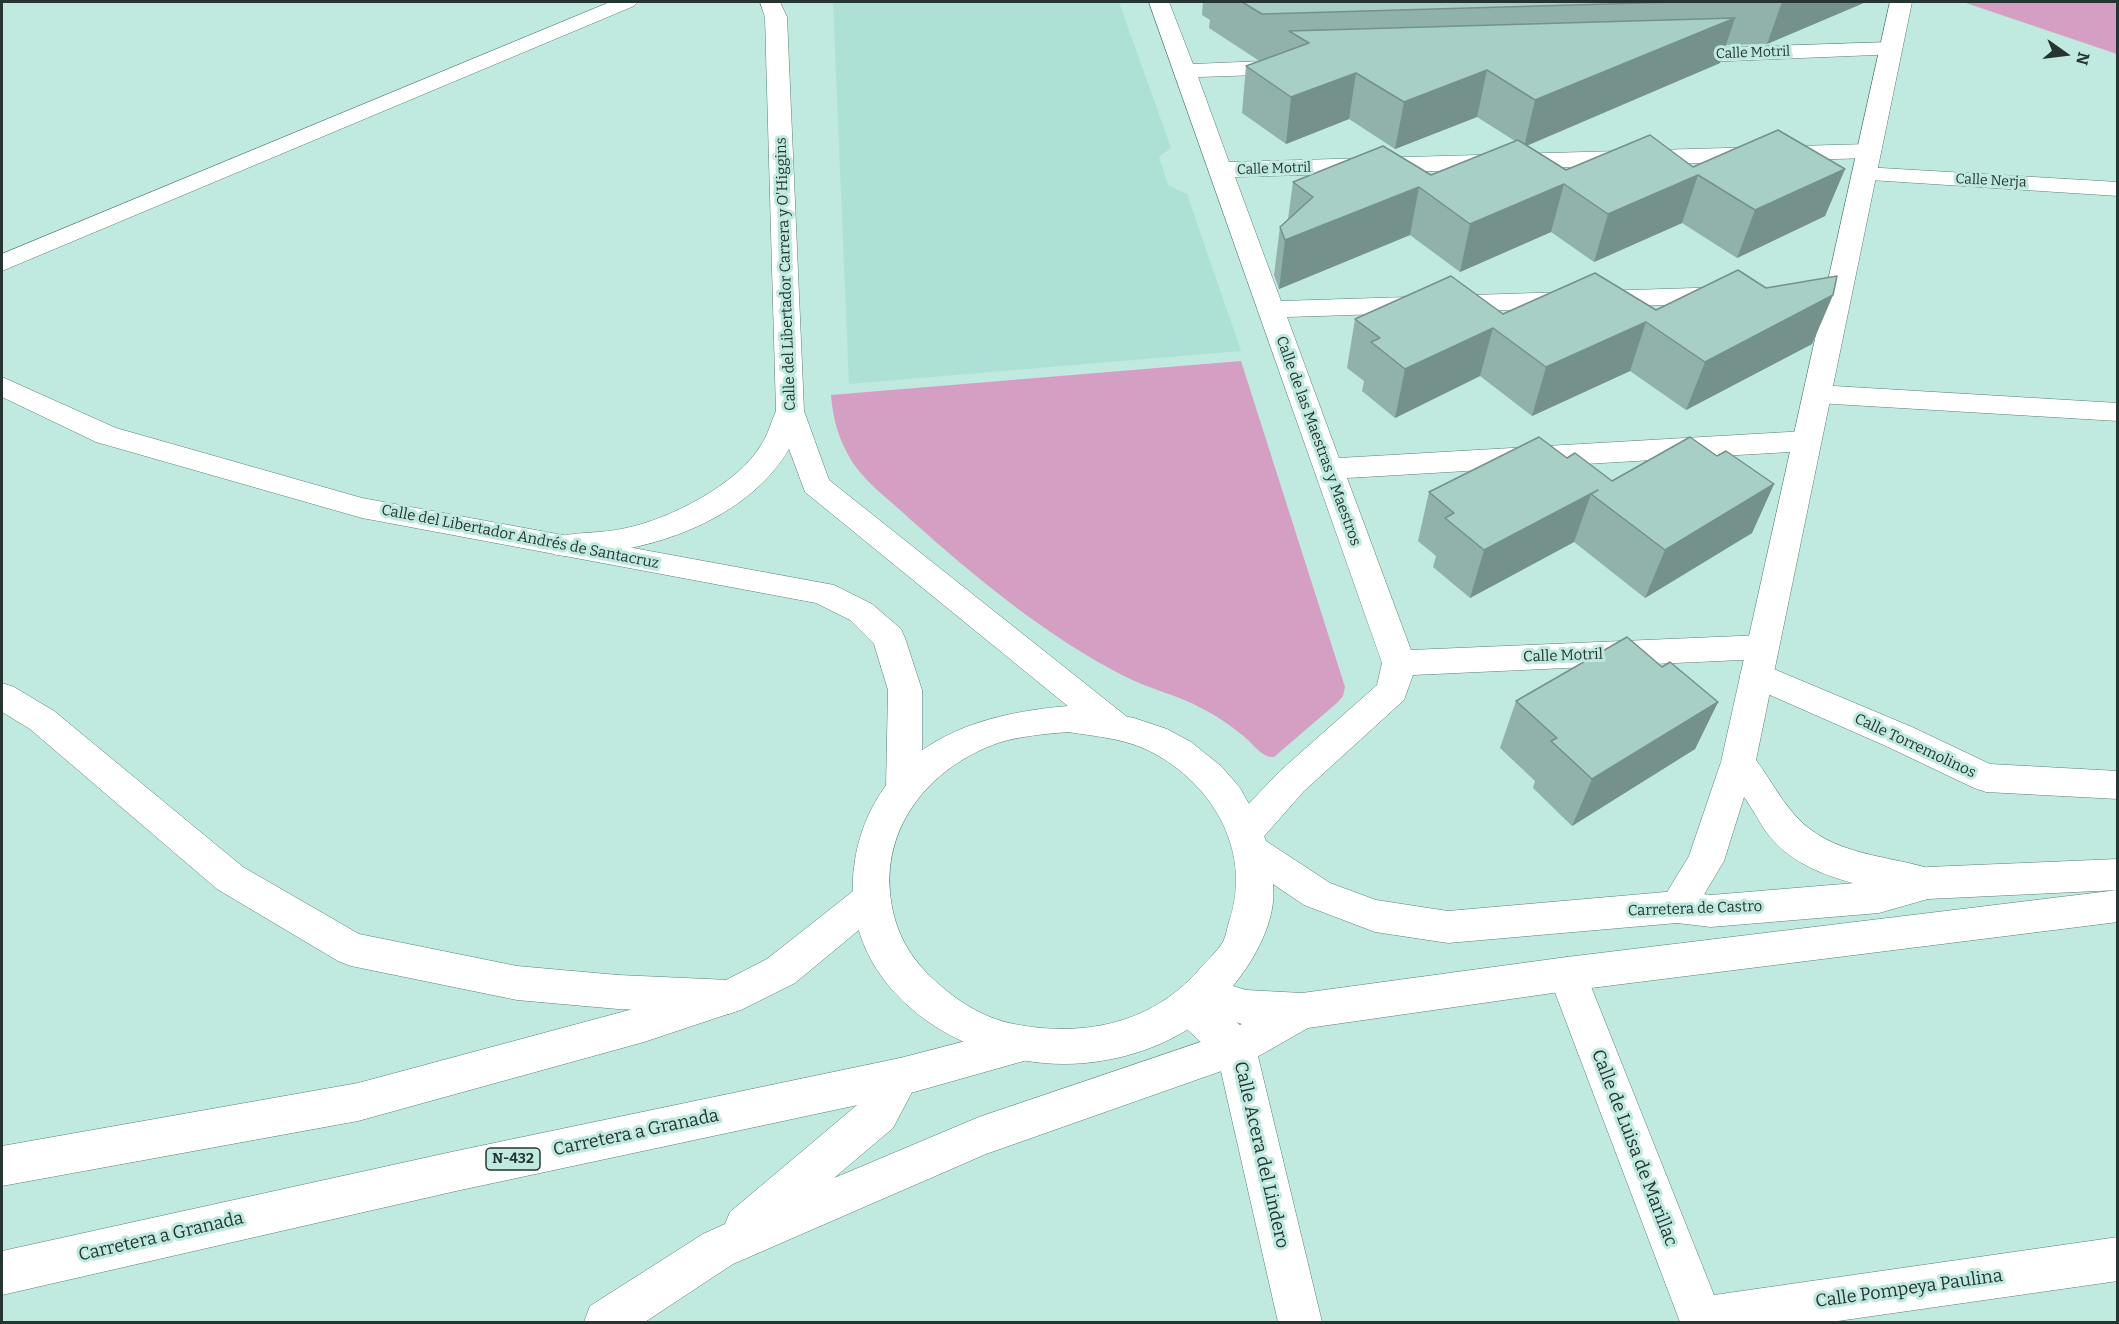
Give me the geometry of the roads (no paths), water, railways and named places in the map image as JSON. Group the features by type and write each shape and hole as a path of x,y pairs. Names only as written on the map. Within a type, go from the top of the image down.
{"main road":[{"path":"2,263 627,2"},
{"name":"Calle del Libertador Carrera y O'Higgins","path":"770,2 776,17 789,411 816,485 1114,725"},
{"name":"Calle de las Maestras y Maestros","path":"1159,2 1399,663"},
{"path":"1677,907 1706,861 1738,762 1817,394 1827,292 1866,163 1901,2"},
{"name":"Calle Motril","path":"1655,56 1891,49"},
{"path":"1183,70 1313,67"},
{"name":"Calle Motril","path":"1219,170 1866,163"},
{"name":"Calle Nerja","path":"1866,163 2118,189"},
{"path":"1270,309 1756,294"},
{"name":"Calle del Libertador Andrés de Santacruz","path":"2,386 118,438 362,507 823,593 861,612 889,638 905,690 904,788"},
{"path":"1817,394 2118,412"},
{"path":"564,546 629,539 690,518 740,487 774,450 789,411"},
{"path":"1328,469 1806,441"},
{"name":"Calle Motril","path":"1399,663 1760,661"},
{"name":"Calle Torremolinos","path":"1760,661 1900,737 1986,778 2118,785"},
{"path":"1249,841 1292,781 1392,691 1399,663"},
{"path":"2,696 42,720 230,878 351,948 517,983 618,992 729,997"},
{"path":"1068,719 1114,725 1156,740 1194,763 1225,794 1249,841 1255,901 1239,951 1197,1001 1153,1028 1112,1041 1068,1047 1024,1044 984,1033 948,1016 917,992 893,964 877,932 870,899 871,859 882,822 904,788 937,758 976,736 1020,723 1068,719"},
{"path":"1738,762 1780,823 1803,845 1844,866 1928,883"},
{"name":"Carretera de Castro","path":"1249,841 1317,894 1376,916 1448,927 1677,907 1711,911 1879,897 1928,883 2118,874"},
{"path":"2,1166 358,1102 644,1024 729,997 781,971 870,899"},
{"path":"1197,1001 1246,1008 1302,1011 1567,974 2118,906"},
{"name":"Calle de Luisa de Marillac","path":"1567,974 1701,1321"},
{"name":"Calle Acera del Lindero","path":"1197,1001 1236,1048 1300,1323"},
{"path":"718,1249 979,1137 1236,1048 1302,1011"},
{"name":"Carretera a Granada","path":"2,1273 456,1171 900,1077 1024,1044"},
{"path":"606,1323 718,1249 879,1114 900,1077"},
{"name":"Calle Pompeya Paulina","path":"1701,1321 2118,1259"}]}
